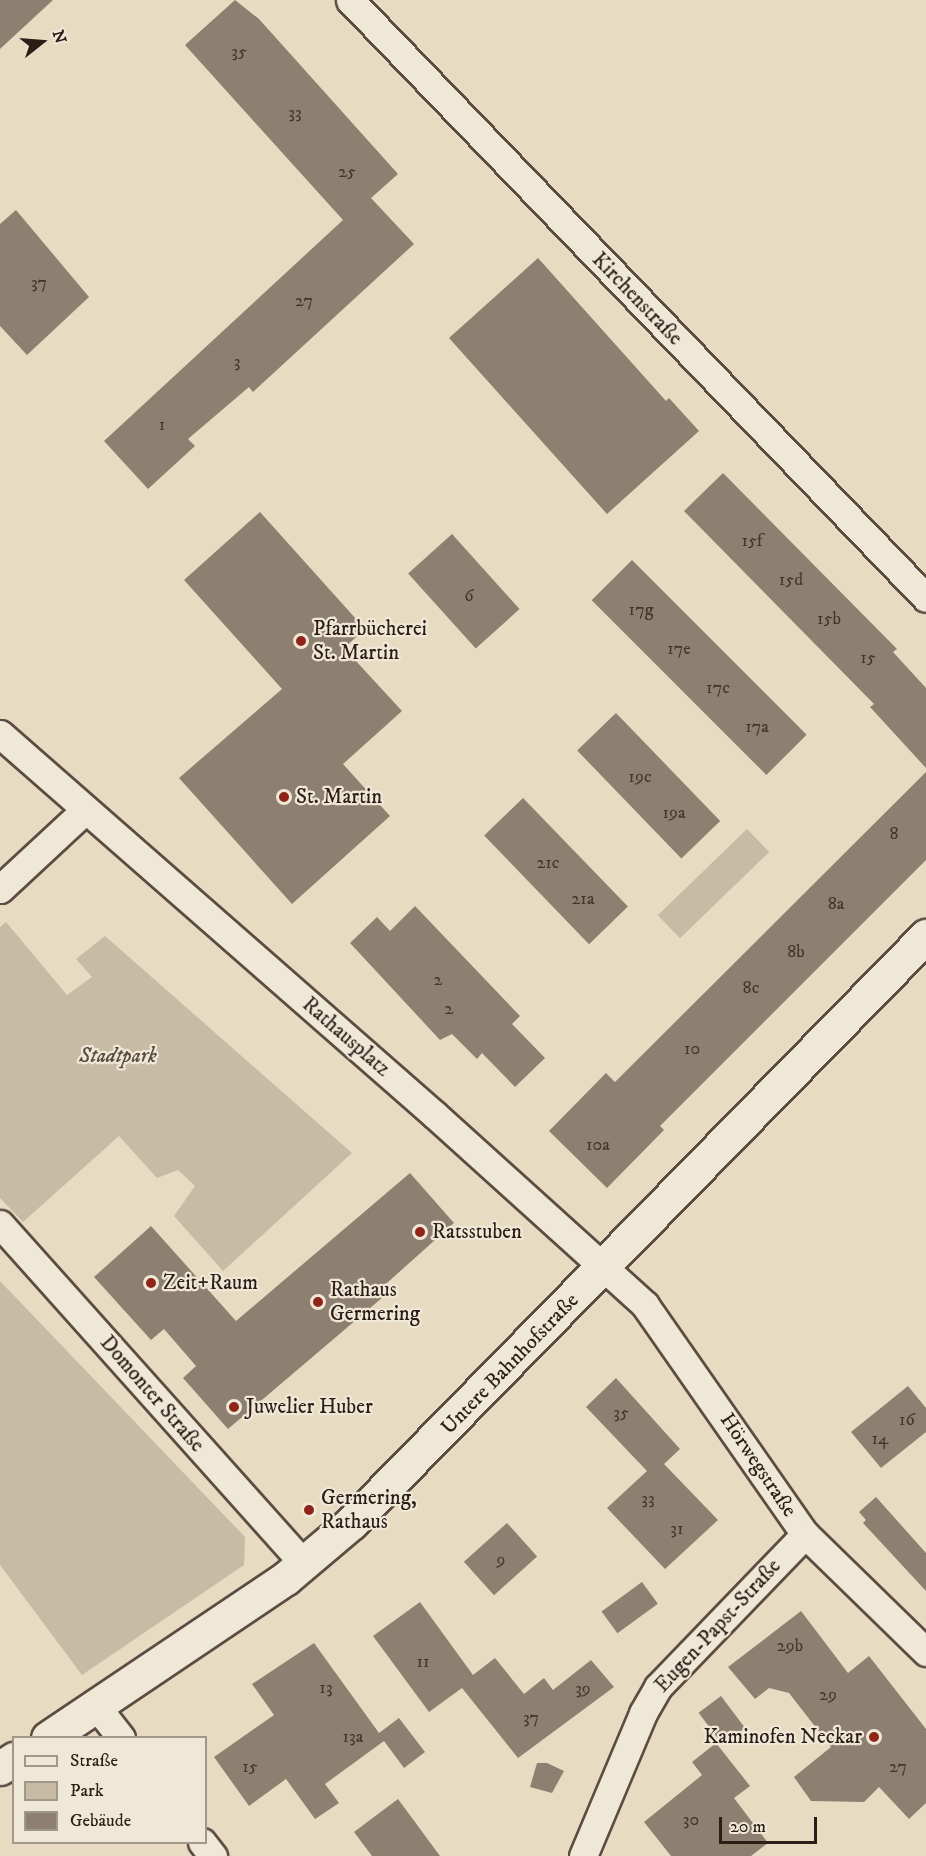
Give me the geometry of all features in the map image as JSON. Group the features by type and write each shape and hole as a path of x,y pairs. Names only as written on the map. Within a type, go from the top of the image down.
{"street":[{"name":"Kirchenstraße","path":"350,0 922,586"},
{"name":"Rathausplatz","path":"0,734 603,1267"},
{"path":"0,889 86,810"},
{"name":"Untere Bahnhofstraße","path":"50,1736 98,1707 304,1564 410,1467 926,936"},
{"name":"Domonter Straße","path":"0,1224 304,1564"},
{"name":"Hörwegstraße","path":"603,1267 658,1320 805,1534 926,1652"},
{"name":"Eugen-Papst-Straße","path":"583,1856 643,1713 658,1687 805,1534"},
{"path":"98,1707 120,1736"},
{"path":"204,1844 213,1856"}],"green space":[{"path":"747,829 769,852 680,938 658,915"},
{"name":"Stadtpark","path":"6,922 67,995 92,977 76,959 105,936 352,1153 223,1271 174,1216 195,1186 178,1170 157,1178 119,1136 23,1222 0,1198 0,927"},
{"path":"0,1281 245,1537 244,1565 82,1675 0,1565"}],"building":[{"path":"0,0 53,0 0,49"},
{"path":"235,0 259,19 398,174 371,198 414,244 253,392 249,387 188,439 195,446 148,489 104,441 343,220 185,45"},
{"path":"16,210 89,297 27,355 0,326 0,224"},
{"path":"538,258 666,401 669,398 699,431 607,514 449,338"},
{"path":"723,473 897,649 893,652 926,688 926,768 870,707 874,704 684,511"},
{"path":"260,512 365,629 344,648 402,711 343,764 390,816 292,904 179,778 282,689 184,580"},
{"path":"452,534 520,609 476,649 408,573"},
{"path":"632,560 807,735 766,775 592,600"},
{"path":"616,713 720,821 681,858 577,751"},
{"path":"926,772 926,860 660,1126 664,1130 607,1188 549,1131 606,1073 615,1082"},
{"path":"523,798 628,907 589,944 484,836"},
{"path":"415,906 520,1016 512,1024 545,1058 515,1087 482,1053 477,1059 452,1034 440,1040 350,943 377,917 390,931"},
{"name":"Rathaus Germering","path":"410,1173 454,1223 378,1291 383,1297 228,1429 183,1378 196,1366 164,1329 151,1340 94,1277 151,1226 236,1321"},
{"path":"616,1378 680,1449 664,1464 718,1520 665,1569 607,1508 647,1471 586,1407"},
{"path":"908,1386 926,1408 926,1432 881,1468 851,1432"},
{"path":"876,1497 926,1553 926,1591 863,1523 866,1520 859,1512"},
{"path":"507,1523 537,1556 494,1595 464,1562"},
{"path":"642,1582 658,1604 617,1633 602,1611"},
{"path":"420,1602 473,1675 495,1658 524,1694 544,1678 553,1690 591,1660 614,1687 518,1758 462,1688 429,1712 373,1636"},
{"path":"801,1611 848,1673 869,1656 926,1729 926,1803 909,1819 879,1787 864,1802 811,1801 794,1777 831,1747 789,1693 769,1688 755,1699 728,1667"},
{"path":"314,1643 379,1733 399,1718 425,1752 404,1768 384,1741 325,1784 339,1803 315,1819 286,1779 249,1806 214,1757 274,1715 252,1684"},
{"path":"721,1696 745,1728 723,1745 699,1713"},
{"path":"716,1743 750,1786 734,1798 768,1843 751,1856 671,1856 644,1822 702,1775 692,1762"},
{"path":"537,1763 547,1763 564,1771 552,1793 530,1787"},
{"path":"398,1799 440,1856 372,1856 354,1832"}],"place":[{"name":"Pfarrbücherei St. Martin","path":"301,641"},
{"name":"St. Martin","path":"284,797"},
{"name":"Ratsstuben","path":"420,1232"},
{"name":"Zeit+Raum","path":"151,1283"},
{"name":"Rathaus Germering","path":"318,1302"},
{"name":"Juwelier Huber","path":"234,1407"},
{"name":"Germering, Rathaus","path":"309,1510"},
{"name":"Kaminofen Neckar","path":"874,1737"}]}
